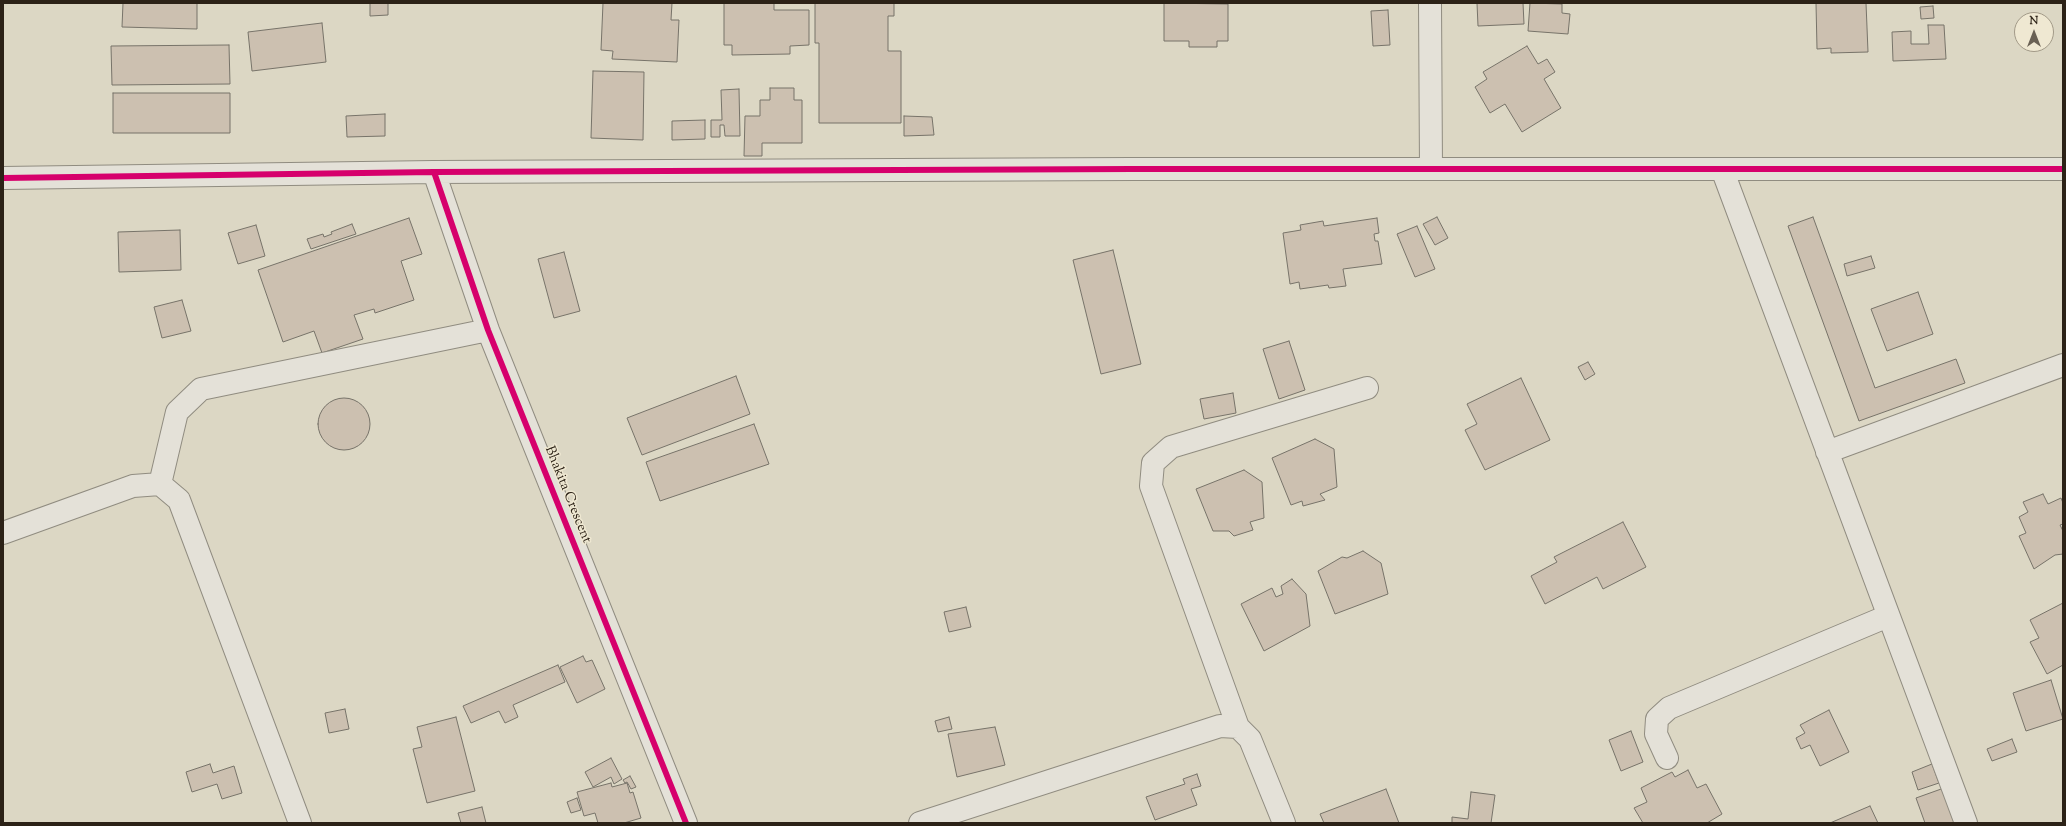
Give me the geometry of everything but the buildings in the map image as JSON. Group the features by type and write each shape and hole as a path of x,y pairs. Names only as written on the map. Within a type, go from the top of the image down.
{"street":[{"path":"1430,3 1431,169"},
{"path":"3,178 434,172 1431,169 2063,170"},
{"path":"1722,169 1966,823"},
{"name":"Bhakita Crescent","path":"434,172 488,330 686,823"},
{"path":"160,484 177,412 202,389 488,330"},
{"path":"1827,452 2063,365"},
{"path":"1284,823 1250,739 1238,727 1151,486 1152,463 1171,447 1367,388"},
{"path":"3,533 133,486 160,484 179,500 300,823"},
{"path":"1666,758 1656,734 1657,719 1669,708 1888,616"},
{"path":"920,823 1220,726 1238,727"}],"cycle path":[{"path":"3,178 434,172 1132,169 2063,169"},
{"path":"434,172 488,330 686,823"}]}
